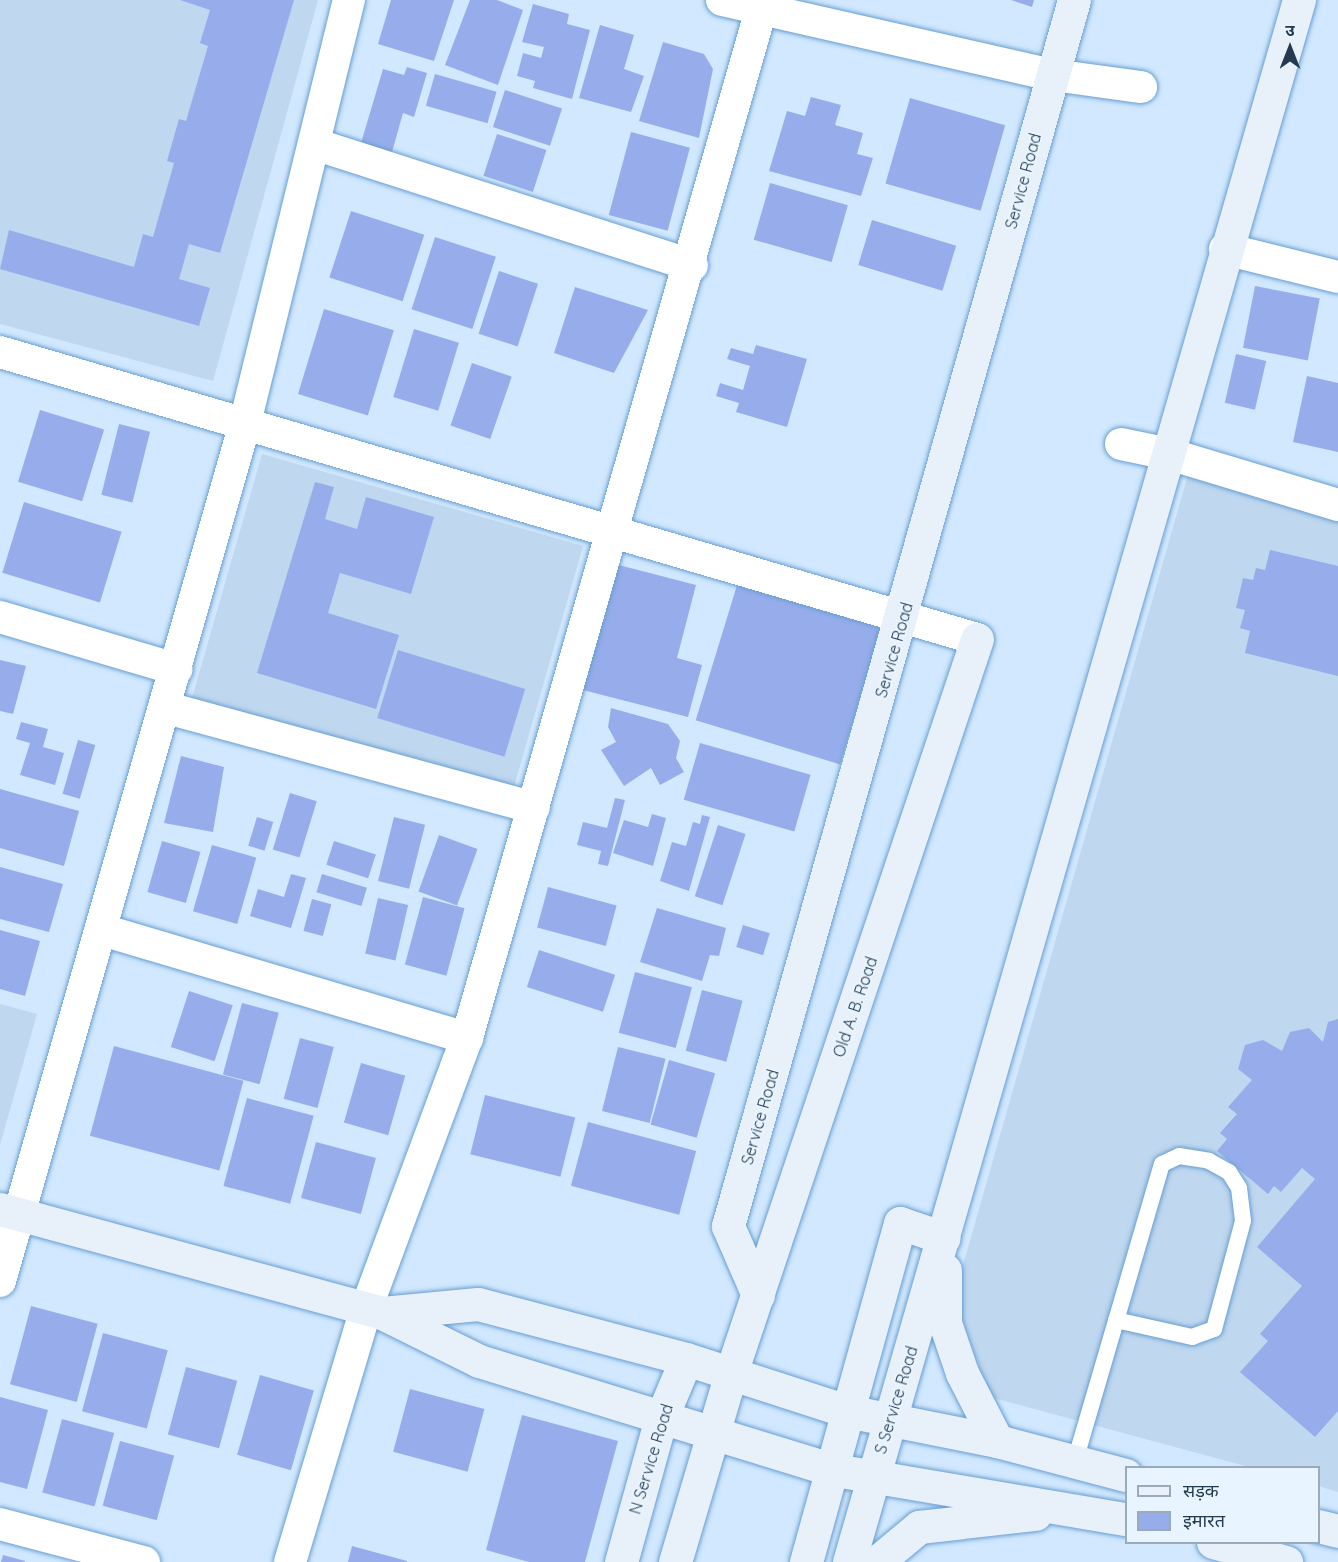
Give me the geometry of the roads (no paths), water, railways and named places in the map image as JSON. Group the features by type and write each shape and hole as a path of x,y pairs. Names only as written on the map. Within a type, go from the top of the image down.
{"street":[{"path":"0,1281 11,1212 102,930 167,708 245,423 348,0"},
{"path":"722,0 1053,75 1141,87"},
{"name":"Service Road","path":"758,1295 728,1226 904,616 1074,0"},
{"path":"997,1441 962,1373 945,1323 944,1238 1169,454 1225,249 1299,0"},
{"path":"290,1562 467,1038 692,265 761,10"},
{"path":"314,144 692,265"},
{"path":"1225,249 1338,277"},
{"path":"0,352 976,639"},
{"path":"1121,444 1169,454 1338,505"},
{"path":"0,617 176,669"},
{"name":"Old A. B. Road","path":"711,1433 976,639"},
{"path":"167,708 534,808"},
{"path":"102,930 467,1038"},
{"path":"11,1212 374,1311 479,1361 660,1421 711,1433 828,1469 1091,1510 1125,1520"},
{"path":"806,1562 828,1469 847,1411 900,1223 944,1238"},
{"name":"S Service Road","path":"849,1562 944,1238"},
{"path":"374,1311 478,1304 686,1359 847,1411 997,1441 1125,1475"},
{"name":"N Service Road","path":"621,1562 660,1421 686,1359"},
{"path":"675,1562 711,1433"},
{"path":"877,1562 919,1527 1091,1510"},
{"path":"0,1524 144,1562"},
{"path":"1320,1526 1338,1531"},
{"path":"1220,1544 1286,1562"}],"lane":[{"path":"1075,1461 1116,1320 1162,1164 1179,1156 1209,1161 1229,1172 1239,1188 1244,1221 1214,1329 1192,1337 1116,1320"}]}
